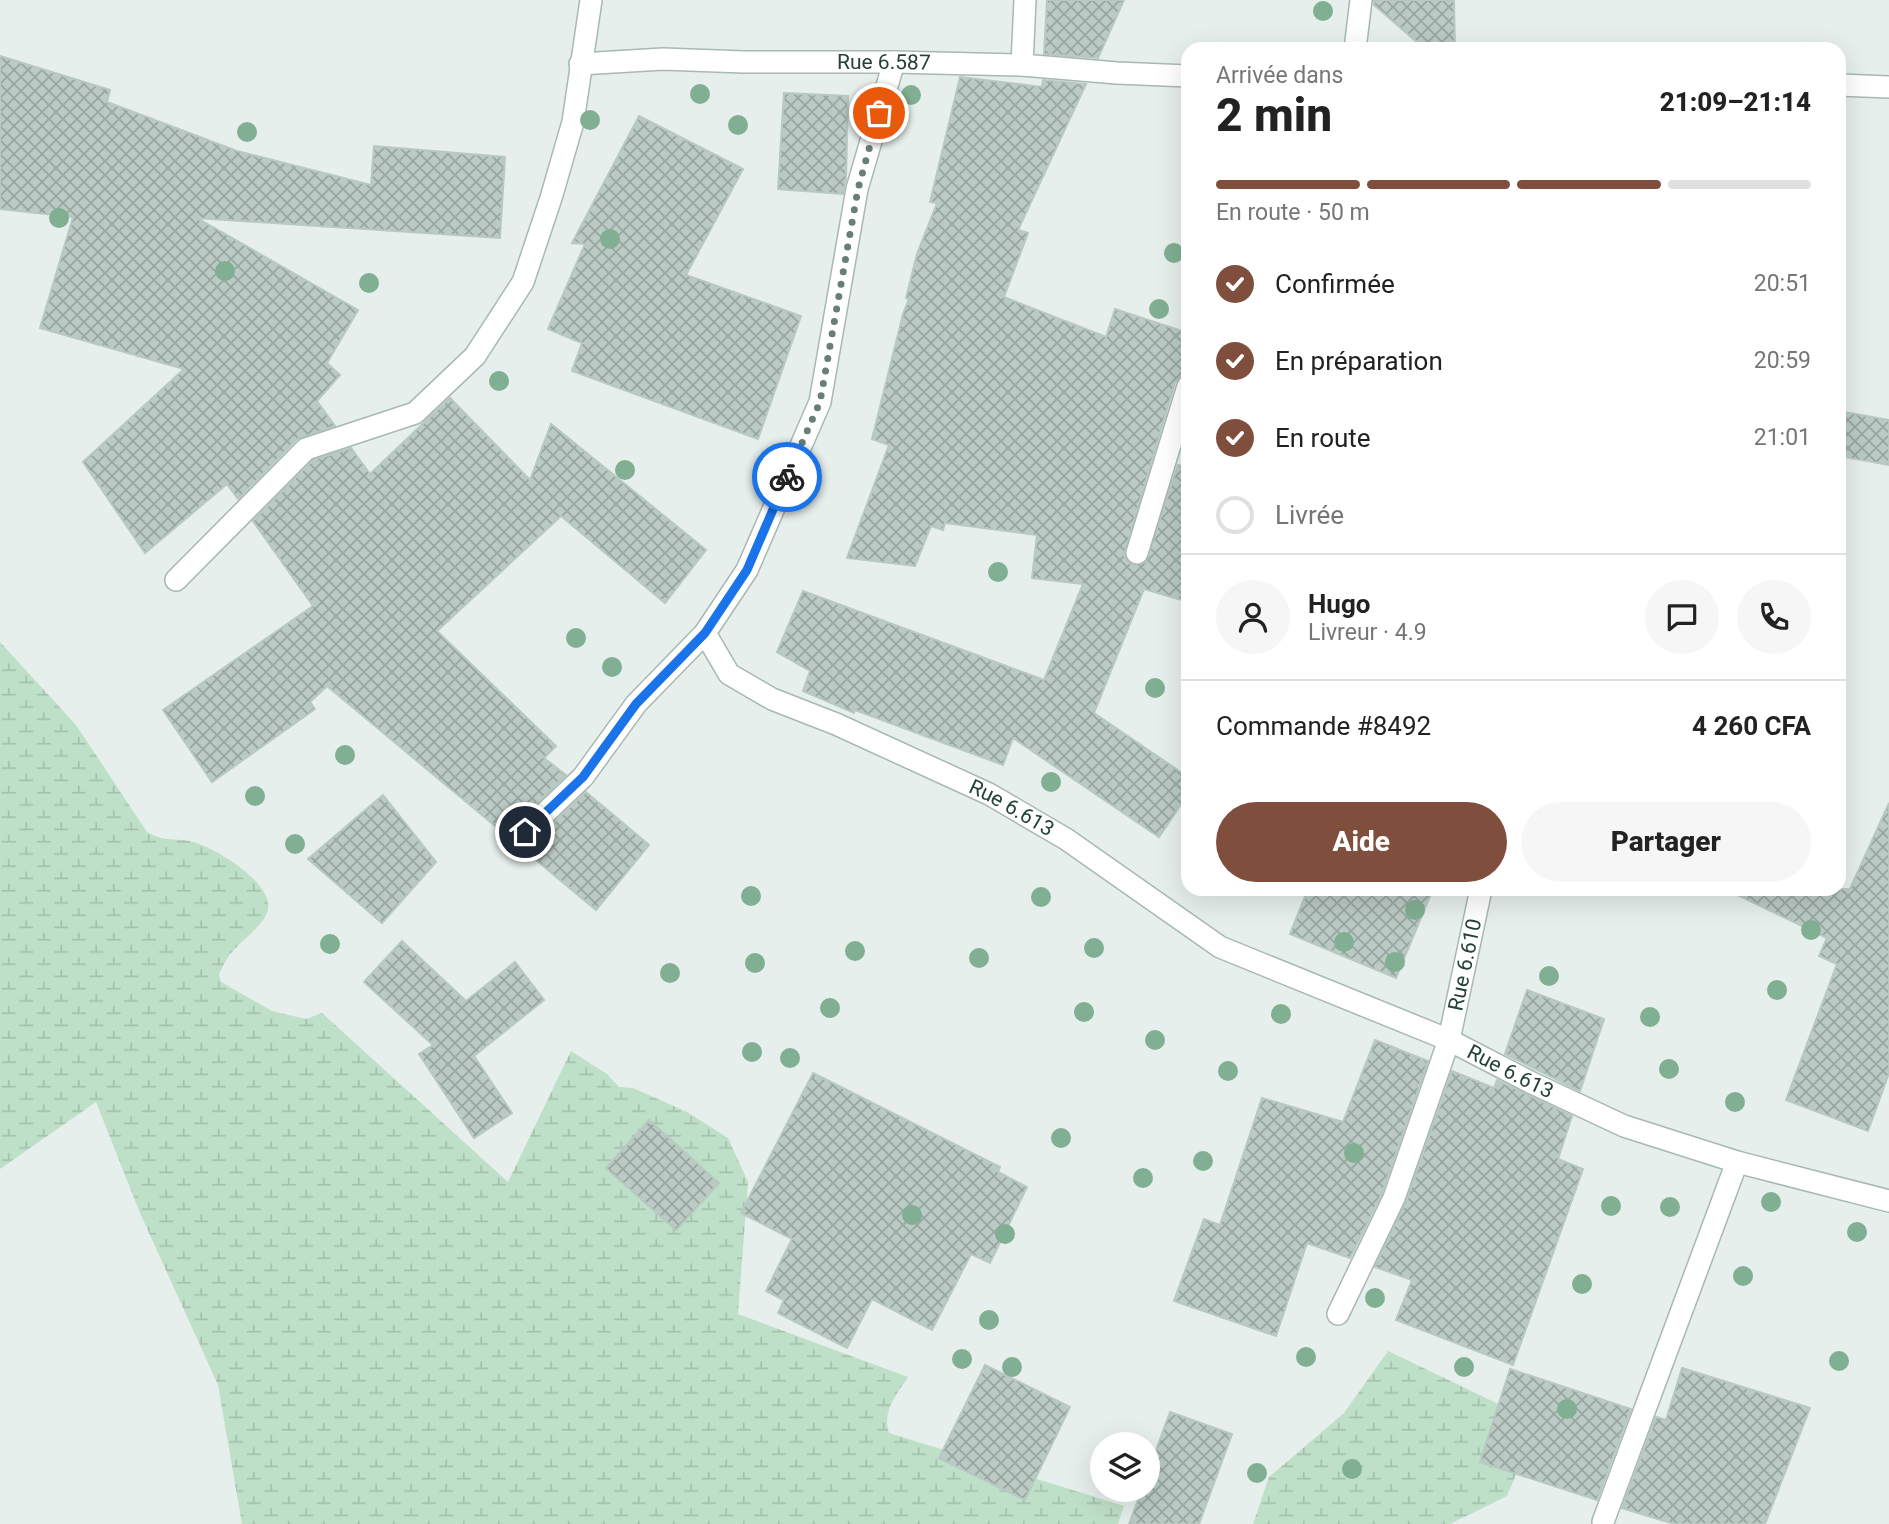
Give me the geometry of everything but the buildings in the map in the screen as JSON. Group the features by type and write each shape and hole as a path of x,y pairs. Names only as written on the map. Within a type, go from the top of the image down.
{"street":[{"path":"176,580 306,449 415,413 475,356 523,282 551,198 573,122 590,0"},
{"path":"1022,65 1025,0"},
{"path":"1356,42 1361,0"},
{"name":"Rue 6.587","path":"580,64 663,59 894,62 1022,65 1117,74 1181,76"},
{"path":"525,832 583,777 636,704 705,633 747,570 820,402 858,189 894,62"},
{"path":"1846,85 1889,87"},
{"path":"1137,553 1181,409"},
{"name":"Rue 6.613","path":"705,633 729,674 772,699 836,724 989,794 1066,839 1220,947 1449,1040 1624,1126 1737,1161 1889,1201"},
{"name":"Rue 6.610","path":"1338,1314 1394,1198 1449,1040 1480,896"},
{"path":"1603,1522 1737,1161"}],"green space":[{"path":"0,642 76,725 147,832 165,839 193,842 216,852 244,870 264,893 268,904 266,915 229,956 219,974 221,982 272,1011 306,1019 322,1013 508,1182 571,1051 607,1074 619,1087 633,1088 687,1112 728,1138 748,1182 738,1314 908,1377 889,1410 889,1433 1090,1495 1090,1502 1111,1502 1124,1506 1118,1524 242,1524 218,1385 140,1213 96,1102 0,1169"},
{"path":"1388,1351 1538,1423 1507,1496 1450,1524 1253,1524 1269,1477 1344,1413"}],"way so far":[{"path":"787,477 820,402 858,189 879,113"}],"route":[{"path":"525,832 583,777 636,704 705,633 747,570 787,477"}]}
